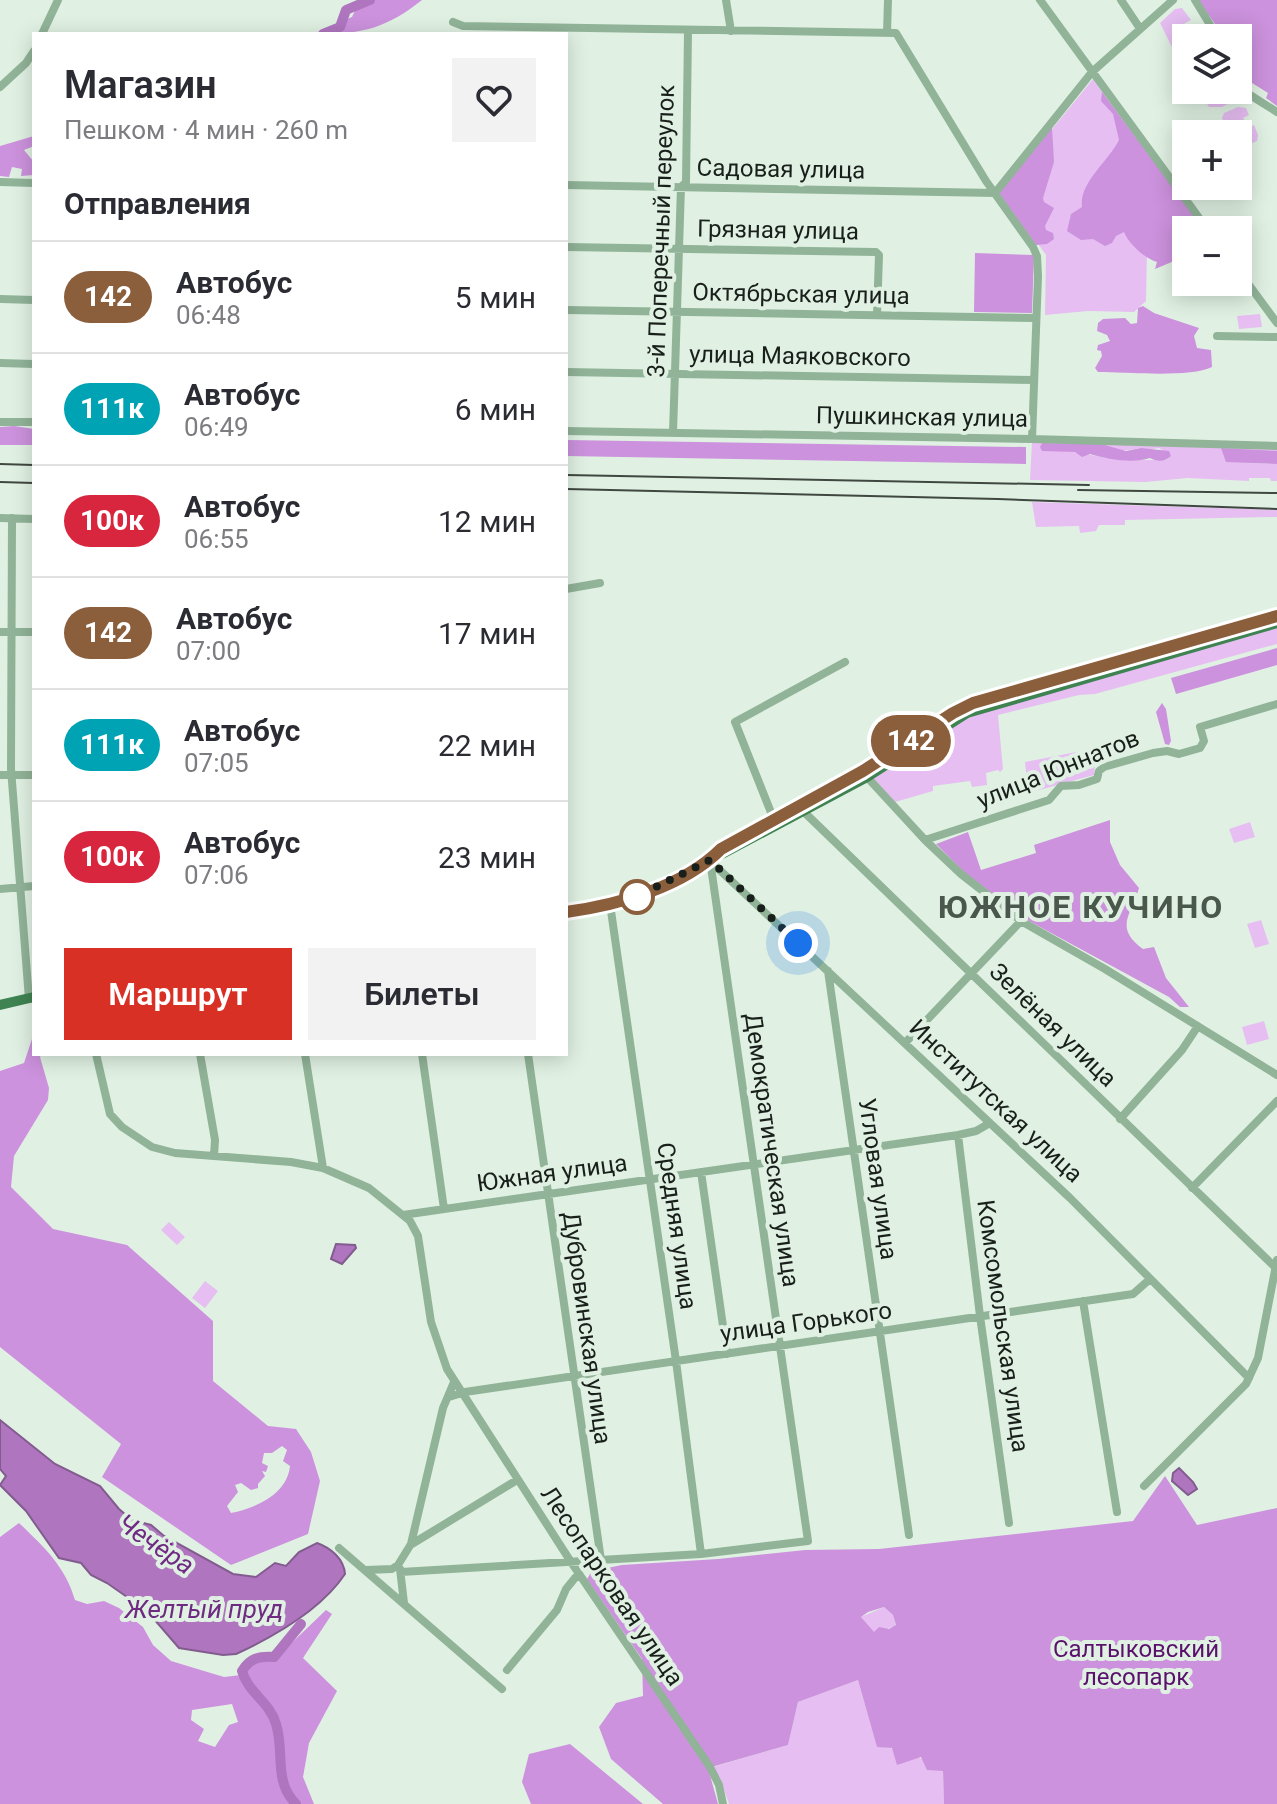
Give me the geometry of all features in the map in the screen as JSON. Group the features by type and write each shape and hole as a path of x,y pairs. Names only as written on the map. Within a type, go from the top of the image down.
{"main road":[{"path":"568,912 610,904 656,889 867,777 975,710 1277,616"},
{"path":"710,860 721,849 863,771 964,707 1277,623"},
{"path":"0,1005 32,998"}],"street":[{"path":"43,32 58,0"},
{"path":"726,0 731,31"},
{"path":"888,0 892,33 1036,251 1032,439"},
{"path":"1040,0 1198,216"},
{"path":"1121,0 1139,27"},
{"path":"995,193 1092,72 1139,27 1173,0"},
{"path":"1195,0 1210,24"},
{"path":"456,27 892,33"},
{"name":"3-й Поперечный переулок","path":"673,433 681,187 686,182 688,31"},
{"path":"0,87 32,54"},
{"path":"1252,96 1277,112"},
{"path":"0,182 32,183"},
{"name":"Садовая улица","path":"568,185 995,193"},
{"name":"Грязная улица","path":"568,247 876,252 879,255 877,315"},
{"path":"1252,289 1277,323"},
{"path":"0,299 32,300"},
{"name":"Октябрьская улица","path":"568,310 1036,318"},
{"path":"1217,336 1277,337"},
{"path":"0,363 32,364"},
{"name":"улица Маяковского","path":"568,372 1034,380"},
{"path":"0,422 32,422"},
{"name":"Пушкинская улица","path":"568,431 1277,446"},
{"path":"0,518 32,519"},
{"path":"12,518 11,775 32,998"},
{"path":"568,589 600,583"},
{"path":"0,632 32,632"},
{"path":"774,820 735,722 845,662"},
{"name":"улица Юннатов","path":"925,840 1049,800 1061,786 1079,785 1097,779 1104,767 1153,753 1167,751 1179,754 1200,748 1204,741 1200,727 1277,704"},
{"path":"0,775 32,775"},
{"path":"867,777 961,874 1021,921 1277,1075"},
{"name":"Зелёная улица","path":"803,811 1192,1188 1276,1264"},
{"name":"Институтская улица","path":"710,860 990,1123 1249,1378"},
{"name":"Демократическая улица","path":"701,1554 808,1541 710,860"},
{"path":"0,889 32,886"},
{"name":"Средняя улица","path":"610,904 651,1179 701,1554"},
{"path":"905,1043 1021,921"},
{"name":"Угловая улица","path":"828,971 909,1535"},
{"path":"1120,1119 1182,1050 1198,1026"},
{"path":"96,1056 106,1105 118,1123 144,1143 158,1150 291,1162 323,1168 359,1182 403,1215"},
{"path":"200,1056 215,1140 214,1156"},
{"path":"305,1056 323,1168"},
{"path":"422,1056 444,1209"},
{"name":"Дубровинская улица","path":"528,1056 601,1560"},
{"path":"1192,1188 1277,1101"},
{"name":"Южная улица","path":"403,1215 958,1135 976,1131 990,1123"},
{"name":"Комсомольская улица","path":"958,1135 1009,1523"},
{"path":"701,1172 727,1354"},
{"name":"Лесопарковая улица","path":"403,1215 418,1236 431,1322 443,1361 454,1382 710,1767 719,1785 723,1804"},
{"path":"1144,1486 1243,1388 1249,1378 1258,1358 1276,1264"},
{"name":"улица Горького","path":"449,1397 1137,1293 1150,1279"},
{"path":"1083,1301 1117,1512"},
{"path":"406,1607 399,1569 411,1544 443,1408 454,1382"},
{"path":"411,1544 517,1480"},
{"path":"339,1548 502,1689"},
{"path":"366,1570 701,1554"},
{"path":"507,1670 557,1610 566,1589 579,1573"}],"shaded area":[{"path":"1182,8 1191,20 1184,24 1172,24 1172,47 1160,23 1175,9"},
{"path":"1093,79 1172,188 1172,200 1180,200 1192,216 1172,216 1172,238 1147,253 1146,301 1134,312 1088,311 1045,315 1046,255 1001,192"},
{"path":"1207,104 1228,104 1222,107 1209,107"},
{"path":"1238,107 1246,108 1249,115 1244,120 1223,120 1224,113"},
{"path":"1254,125 1258,135 1257,141 1252,143"},
{"path":"1260,314 1262,327 1239,329 1237,316"},
{"path":"1032,441 1277,448 1277,451 1248,463 1277,464 1277,481 1270,478 1249,478 1249,481 1188,478 1145,482 1030,480","holes":["1159,448 1171,456 1166,460 1120,460 1062,450"]},
{"path":"1032,502 1277,510 1277,517 1125,520 1125,525 1099,525 1096,531 1080,533 1079,526 1036,527"},
{"path":"1277,625 1277,644 1095,694 1079,695 998,715 1003,769 986,773 987,785 972,787 970,781 933,786 933,791 895,802 875,780 874,776 958,719"},
{"path":"1097,748 1094,775 1028,793 1025,762"},
{"path":"1250,822 1255,837 1234,843 1229,829"},
{"path":"1261,920 1269,944 1255,948 1247,924"},
{"path":"1264,1021 1269,1039 1247,1045 1242,1027"},
{"path":"169,1222 185,1237 177,1245 161,1230"},
{"path":"205,1281 218,1291 205,1308 192,1298"},
{"path":"884,1607 893,1615 896,1626 874,1633 861,1617"},
{"path":"858,1680 877,1746 912,1754 943,1771 944,1804 729,1804 713,1767 788,1745 798,1702"}],"green space":[{"path":"360,0 422,0 398,17 375,27 350,32 320,32 352,17"},
{"path":"1198,0 1277,0 1277,106 1266,98 1268,93 1252,83 1252,24 1215,24"},
{"path":"1102,92 1172,186 1172,200 1183,200 1195,216 1172,216 1172,262 1155,269 1157,262 1138,250 1124,232 1105,246 1093,239 1081,240 1067,231 1071,214 1082,207 1082,198 1090,180 1119,140 1113,114 1101,101"},
{"path":"1052,127 1054,162 1043,198 1054,208 1045,226 1053,233 1054,239 1047,244 1036,245 999,193"},
{"path":"32,137 32,147 24,150 32,160 32,175 21,176 22,169 12,167 9,177 0,176 0,146"},
{"path":"975,253 1034,255 1032,313 974,312"},
{"path":"1143,306 1154,313 1199,328 1194,336 1197,348 1211,350 1212,367 1173,373 1098,372 1095,368 1102,356 1101,351 1097,350 1098,345 1110,341 1107,335 1097,331 1098,323 1103,319 1125,318 1131,324 1137,323 1138,308"},
{"path":"0,427 32,429 32,445 0,445"},
{"path":"568,440 1026,447 1026,464 568,456"},
{"path":"1042,443 1101,444 1126,451 1141,448 1169,451 1171,456 1161,461 1150,458 1120,460 1090,454 1082,457 1075,452 1042,451"},
{"path":"1221,448 1277,451 1277,464 1226,462"},
{"path":"1277,648 1277,665 1176,694 1171,678"},
{"path":"1162,703 1166,709 1169,745 1165,744 1156,712"},
{"path":"1110,820 1110,842 1120,865 1139,888 1127,920 1129,934 1143,949 1154,947 1166,978 1189,1007 1180,1007 1169,997 1029,921 967,875 936,844 968,832 981,870 1036,853 1034,845"},
{"path":"32,1039 32,1056 41,1056 49,1088 48,1100 14,1156 11,1187 53,1229 127,1245 213,1321 213,1381 268,1426 296,1429 311,1452 320,1481 308,1534 231,1565 102,1477 121,1444 0,1347 0,1071 24,1063","holes":["282,1446 287,1450 283,1461 290,1466 283,1485 259,1504 231,1513 227,1506 238,1492 235,1485 241,1483 251,1490 258,1488 265,1476 262,1471 266,1472 268,1466 262,1463 264,1453 272,1453"]},
{"name":"Салтыковский лесопарк","path":"1165,1476 1197,1525 1277,1508 1277,1804 944,1804 943,1771 927,1770 921,1757 897,1765 892,1748 877,1747 858,1680 798,1702 788,1745 708,1768 718,1804 663,1804 611,1759 599,1727 616,1703 643,1696 642,1659 587,1579 592,1571 622,1565 805,1550 879,1549 1133,1521","holes":["884,1607 893,1615 896,1625 889,1629 879,1627 874,1632 861,1617"]},
{"path":"19,1523 59,1567 75,1600 87,1604 104,1601 119,1608 143,1627 153,1645 171,1661 224,1677 241,1675 253,1664 277,1657 326,1610 332,1614 303,1658 337,1691 309,1743 303,1777 314,1804 0,1804 0,1537","holes":["232,1704 238,1722 229,1725 215,1747 198,1741 204,1729 191,1720 192,1710"]},
{"path":"570,1744 643,1804 531,1804 522,1782 529,1754"}],"water":[{"path":"336,1244 355,1245 356,1248 342,1264 331,1259"},
{"name":"Желтый пруд","path":"0,1420 55,1464 100,1486 132,1520 151,1525 164,1536 233,1574 256,1577 275,1563 286,1566 299,1552 317,1543 336,1555 345,1574 310,1610 266,1639 236,1654 179,1648 147,1611 91,1575 81,1563 59,1558 26,1511 0,1485 6,1476 0,1469"},
{"path":"1179,1468 1197,1489 1188,1495 1172,1481 1173,1473"}],"waterway":[{"path":"328,32 340,27 346,10 370,0"},
{"path":"777,814 792,807"},
{"name":"Чечёра","path":"296,1804 284,1786 273,1716 242,1671 255,1659 274,1657 301,1624"}],"railway":[{"path":"0,464 32,465"},
{"path":"568,475 1089,485"},
{"path":"0,482 32,483"},
{"path":"568,489 1277,509"},
{"path":"1078,490 1277,493"}],"bus line":[{"name":"142","path":"568,912 622,902 656,889 710,860 721,849 863,771 973,703 1277,616"}],"district":[{"name":"ЮЖНОЕ КУЧИНО","path":"1081,907"}],"route":[{"path":"637,897 634,898 710,860 798,943"}]}
